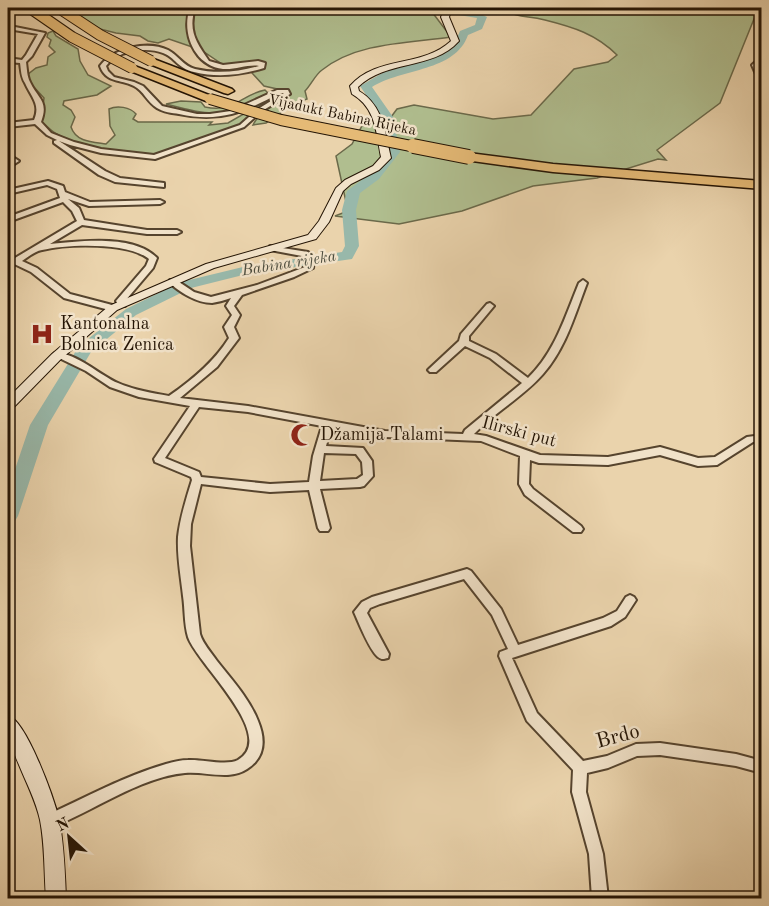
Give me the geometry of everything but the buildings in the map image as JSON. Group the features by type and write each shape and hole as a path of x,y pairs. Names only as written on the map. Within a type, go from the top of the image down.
{"highway":[{"name":"Vijadukt Babina Rijeka","path":"30,8 72,37 132,68 210,99 281,120 472,153"},
{"name":"Vijadukt Babina Rijeka","path":"58,8 100,35 151,62 228,91 297,112 472,153"},
{"path":"472,153 762,177"},
{"path":"472,153 553,168 762,185"}],"main road":[{"path":"8,405 58,355 117,306 178,286 210,266 312,237 324,222 339,190 348,182 376,168 386,158 376,113 367,99 355,92 354,86 365,76 426,59 450,48 455,41 446,11"},
{"path":"8,723 16,733 42,792 50,821 56,898"}],"street":[{"path":"37,122 40,115 40,98 27,82 23,62 39,39 40,31 65,8"},
{"path":"49,134 72,144 101,151 146,157 167,154 242,126 260,110 288,92 279,91 231,115 204,117 159,106 136,85 114,79 105,73 103,66 110,57 147,49 166,52 187,68 212,73 262,67 263,64 258,63 223,67 207,62 188,30 187,21 192,8"},
{"path":"10,28 40,31"},
{"path":"762,58 755,65 762,81"},
{"path":"8,60 23,62"},
{"path":"8,125 37,122"},
{"path":"37,122 50,138 102,173 118,180 161,185"},
{"path":"8,156 15,161 8,166"},
{"path":"8,192 48,183 60,188 63,196 76,210 81,222"},
{"path":"63,196 89,204 160,202"},
{"path":"8,220 57,203 63,196"},
{"path":"12,259 38,248 81,222 147,232 177,232"},
{"path":"12,259 34,270 67,297 117,306 150,266 153,258 151,254 140,249 107,244 75,243 38,248"},
{"path":"178,286 212,301 301,272 310,263 305,254 273,248"},
{"path":"468,436 539,374 556,353 583,283"},
{"path":"170,400 202,376 229,346 234,338 229,327 236,315 230,306 240,291"},
{"path":"433,370 464,342 464,336 490,306"},
{"path":"464,342 493,356 528,383"},
{"name":"Ilirski put","path":"58,355 89,369 113,385 139,394 196,404 248,409 385,434 482,438 539,459 608,461 660,451 698,462 717,461 751,439 762,438"},
{"path":"50,821 138,781 181,767 226,768 242,765 253,756 258,746 251,718 200,650 194,635 184,539 197,480 195,475 160,460 158,456 196,404"},
{"path":"324,528 314,486 320,449 327,425"},
{"path":"197,480 270,488 360,483 368,476 367,461 359,451 320,449"},
{"path":"525,454 524,484 529,492 577,529"},
{"path":"383,654 363,621 360,612 366,605 418,587 467,574 497,612 515,651"},
{"path":"580,768 532,717 505,656 607,622 621,614 630,600"},
{"name":"Brdo","path":"600,898 596,854 579,792 580,768 608,762 636,750 660,749 736,760 762,767"}],"green space":[{"path":"68,8 429,8 451,37 384,45 351,54 320,72 305,91 307,99 287,106 279,115 266,123 253,125 263,112 288,98 286,91 264,86 252,73 259,63 222,64 201,50 169,39 158,43 140,36 100,29 76,16"},
{"path":"500,8 761,8 761,13 754,19 720,103 657,150 666,160 658,159 597,178 533,186 462,211 399,224 335,216 348,211 336,156 352,144 362,126 391,117 397,109 414,105 493,119 531,115 574,69 608,62 617,55 584,32"},
{"path":"53,31 56,36 78,49 80,61 88,75 111,86 97,95 64,101 63,105 71,110 75,117 71,127 73,132 85,140 106,144 115,135 110,126 109,109 116,107 123,107 136,114 133,119 138,122 212,122 209,125 228,123 261,104 271,103 249,117 244,123 160,155 120,154 92,149 55,133 41,121 44,98 32,85 27,75 36,68 47,65 48,57 55,52 49,46 51,40 47,37 48,33"},
{"path":"265,90 268,93 266,96 238,108 217,113 166,104 181,101 201,102 205,107 224,108"}],"waterway":[{"name":"Babina rijeka","path":"8,516 39,425 85,349 131,312 186,285 247,270 347,256 352,246 349,210 354,191 375,176 394,152 387,117 366,86 388,75 431,62 453,52 459,46 464,33 479,27 482,17 435,8"}],"place":[{"name":"Kantonalna Bolnica Zenica","path":"42,334"},
{"name":"Džamija Talami","path":"302,435"}]}
